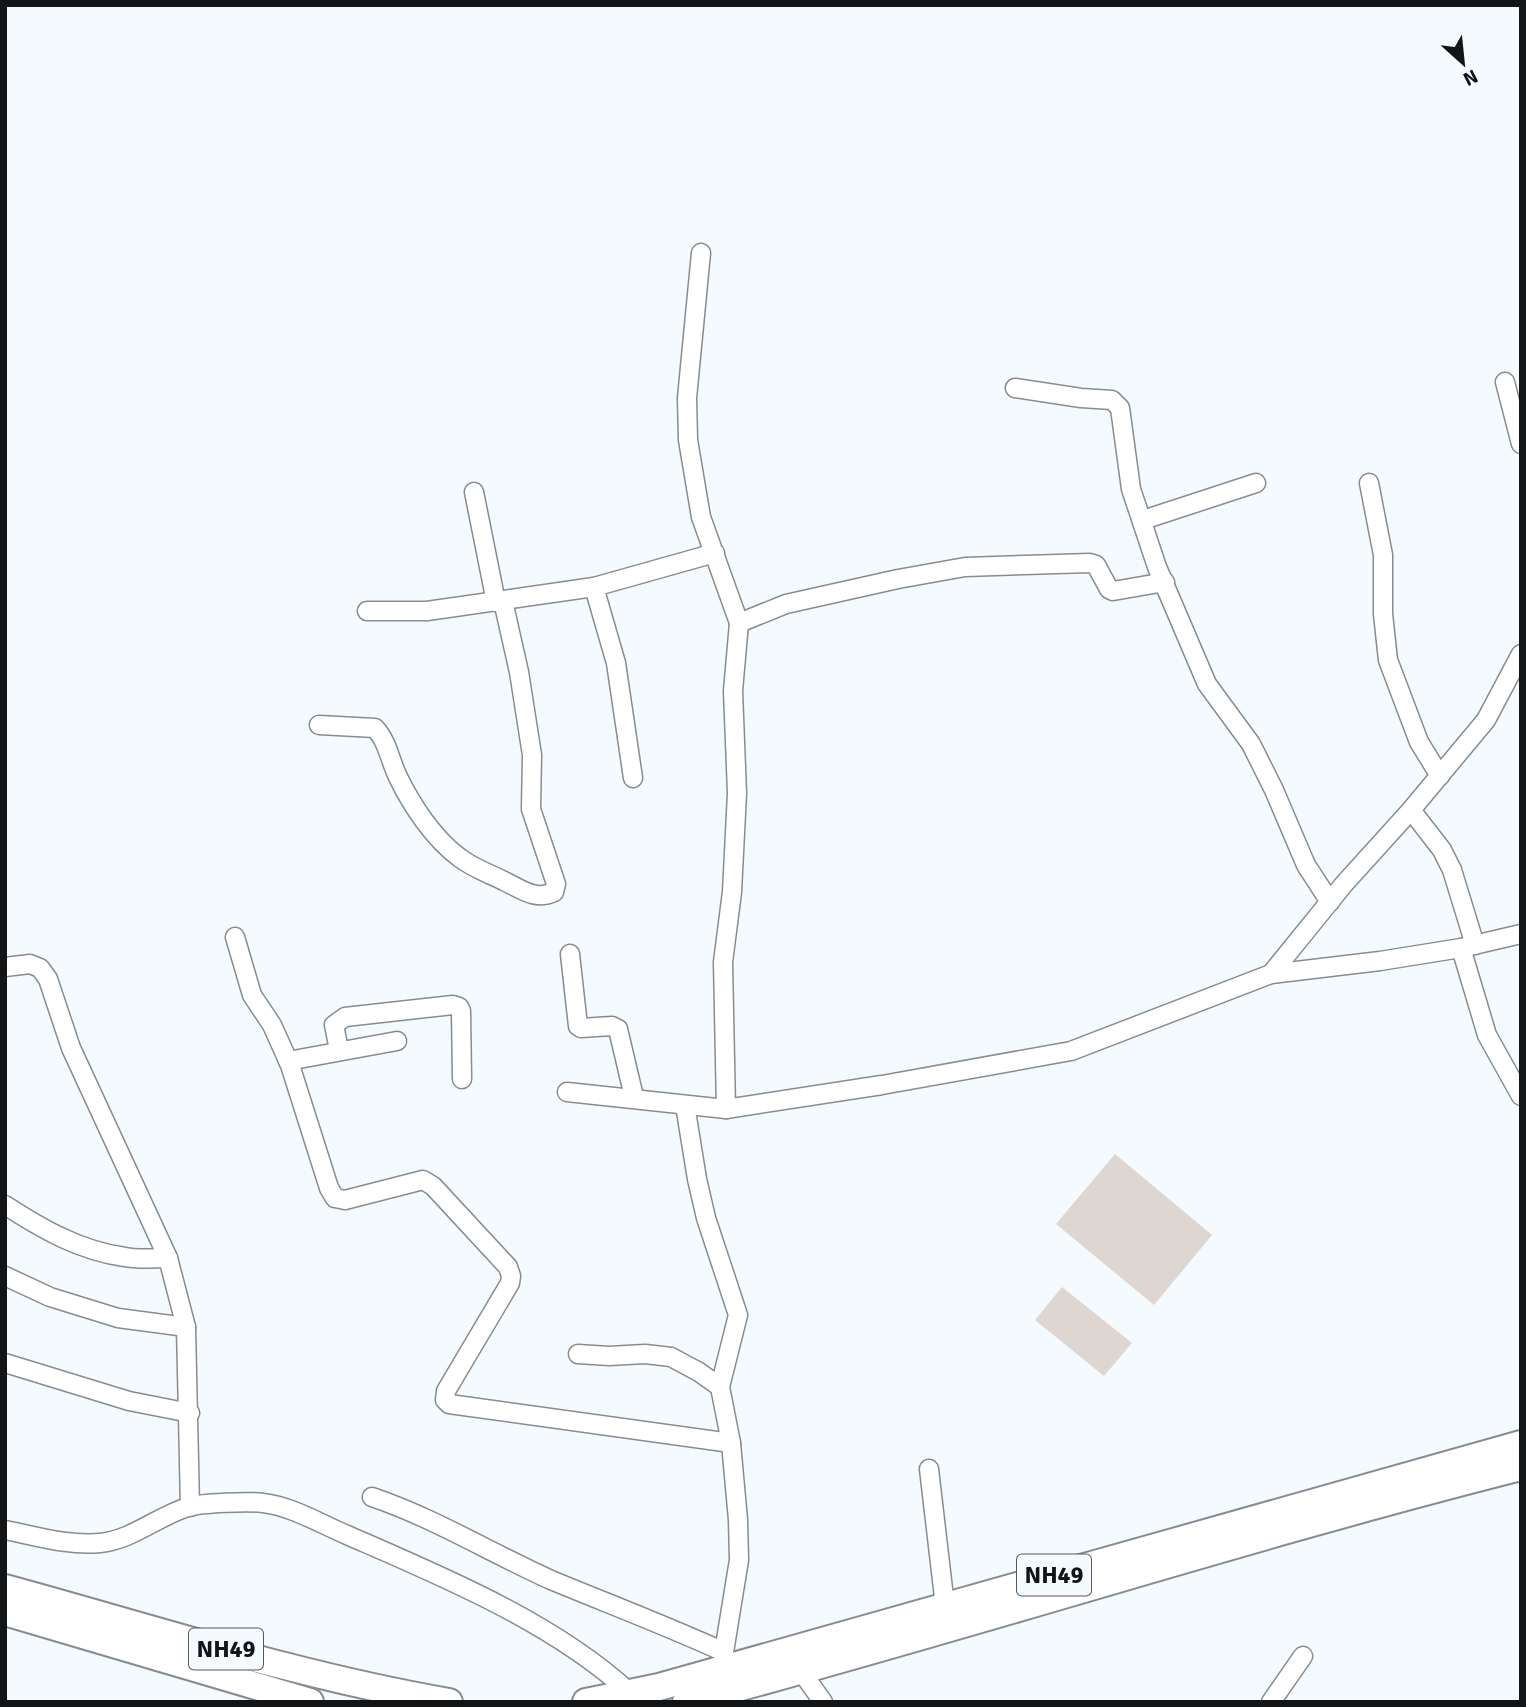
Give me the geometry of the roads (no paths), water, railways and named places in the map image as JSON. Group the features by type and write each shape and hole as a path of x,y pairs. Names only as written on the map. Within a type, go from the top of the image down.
{"highway":[{"name":"NH49","path":"586,1702 659,1687 725,1660 945,1606 1521,1444"},
{"name":"NH49","path":"686,1702 801,1671 1268,1534 1521,1467"},
{"name":"NH49","path":"5,1588 306,1672 449,1702"},
{"name":"NH49","path":"5,1612 310,1702"}],"street":[{"path":"701,253 687,398 688,440 701,517 739,623 733,691 737,793 732,892 723,962 726,1109"},
{"path":"1505,382 1521,444"},
{"path":"1015,388 1112,400 1120,408 1128,471 1147,538 1207,684 1251,744 1306,865 1330,902"},
{"path":"1143,520 1256,483"},
{"path":"1369,483 1383,555 1383,614 1388,660 1419,742 1440,776"},
{"path":"319,725 375,728 383,736 396,775 411,800 440,839 461,859 530,894 543,897 554,892 556,884 531,809 532,755 519,672 474,492"},
{"path":"367,611 427,611 594,587 715,553"},
{"path":"739,623 786,604 965,567 1090,563 1096,565 1113,592 1165,582"},
{"path":"594,587 616,663 632,778"},
{"path":"1271,974 1486,720 1520,660"},
{"path":"1411,810 1441,850 1451,870 1487,1035 1521,1096"},
{"path":"567,1091 726,1109 882,1084 1071,1051 1271,974 1468,947 1521,934"},
{"path":"235,937 252,995 272,1025 288,1060 329,1188 335,1198 345,1200 423,1181 433,1186 508,1267 510,1283 446,1391 445,1400 449,1404 731,1443"},
{"path":"570,954 578,1026 612,1026 618,1029 634,1097"},
{"path":"5,967 30,964 40,968 48,979 71,1048 168,1258 187,1327 190,1507"},
{"path":"339,1050 334,1025 345,1017 453,1004 461,1011 462,1079"},
{"path":"288,1060 397,1041"},
{"path":"372,1497 407,1509 551,1580 634,1612 725,1660 739,1560 731,1443 720,1387 738,1315 706,1219 696,1179 685,1105"},
{"path":"5,1205 43,1230 87,1248 125,1258 168,1258"},
{"path":"5,1276 50,1297 118,1318 187,1327"},
{"path":"578,1354 645,1354 671,1357 699,1371 720,1387"},
{"path":"5,1363 129,1401 190,1413"},
{"path":"929,1469 945,1606"},
{"path":"5,1530 68,1542 101,1543 131,1534 190,1507 263,1503 292,1511 430,1571 523,1618 608,1673 629,1692"},
{"path":"1271,1702 1303,1656"},
{"path":"801,1671 823,1702"}]}
